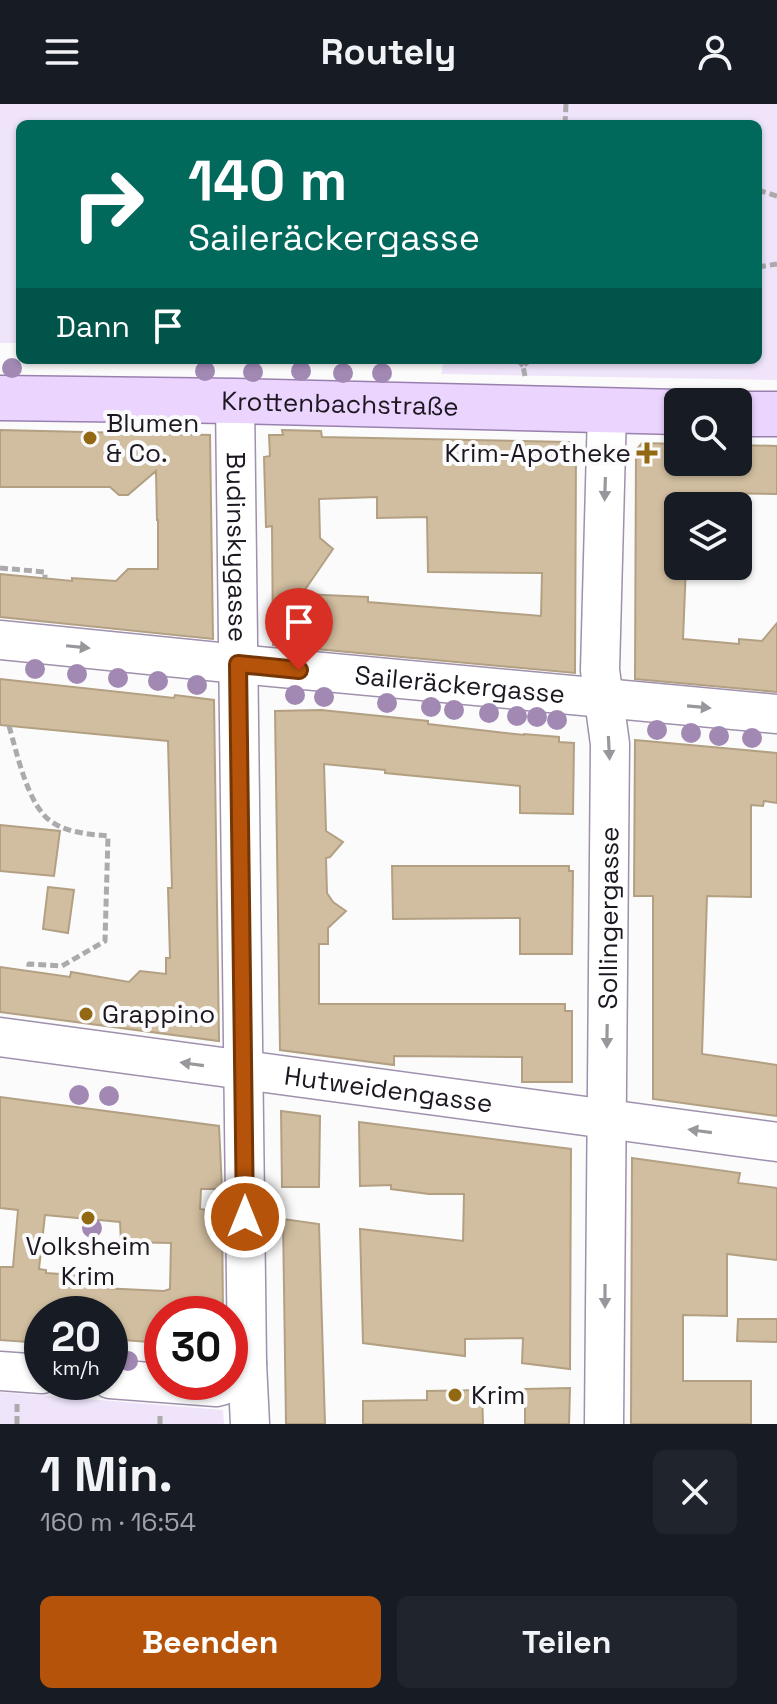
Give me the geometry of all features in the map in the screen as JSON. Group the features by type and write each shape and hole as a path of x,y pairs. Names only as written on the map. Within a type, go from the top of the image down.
{"main road":[{"name":"Krottenbachstraße","path":"0,398 664,412"},
{"path":"752,414 777,414"}],"street":[{"name":"Budinskygasse","path":"235,401 246,1296"},
{"name":"Sollingergasse","path":"604,1424 610,744 600,670 607,411"},
{"name":"Saileräckergasse","path":"0,640 777,714"},
{"name":"Hutweidengasse","path":"0,1037 777,1142"},
{"path":"0,1371 24,1373"},
{"name":"Budinskygasse","path":"248,1383 250,1424"}],"path":[{"path":"0,568 45,572 45,578"},
{"path":"9,726 30,795 51,822 78,833 108,836 105,941 62,966 29,964 28,971"}],"shaded area":[{"path":"0,104 777,104 777,380 441,374 443,364 762,364 762,120 16,120 16,343 0,343"},
{"path":"0,1392 24,1394 24,1400 99,1400 223,1410 224,1424 0,1424"}],"building":[{"path":"0,430 210,435 213,639 0,617 0,574 72,581 72,578 116,581 128,569 158,569 158,520 156,471 128,495 119,495 110,487 0,487"},
{"path":"282,430 321,431 322,437 569,442 576,449 575,673 273,645 272,526 266,527 264,457 270,456 269,435 283,435","holes":["377,497 377,518 427,517 428,572 542,573 541,616 368,602 368,597 302,594 333,549 320,538 319,499"]},
{"path":"642,443 664,444 664,476 752,476 752,445 777,446 777,494 664,492 664,580 685,580 683,639 739,644 739,639 762,641 777,623 777,692 635,679 636,450"},
{"path":"0,679 214,700 219,1041 0,1012 0,967 70,977 71,972 129,982 140,971 166,974 166,958 170,958 168,888 172,888 168,741 0,725"},
{"path":"321,710 559,737 559,742 574,743 573,814 520,813 520,786 324,764 326,831 343,842 326,858 327,893 333,902 346,911 328,928 328,944 319,944 319,1004 565,1004 565,1011 572,1011 572,1082 522,1082 522,1057 394,1056 394,1065 280,1050 275,711"},
{"path":"635,740 777,753 777,803 764,801 763,806 751,805 751,897 707,896 702,1054 777,1065 777,1116 653,1099 653,896 634,896"},
{"path":"0,825 60,831 54,876 0,871"},
{"path":"392,866 569,866 569,871 573,871 572,954 520,954 520,918 393,919"},
{"path":"48,887 74,890 68,933 43,929"},
{"path":"0,1097 219,1126 222,1189 201,1189 200,1209 222,1212 223,1296 144,1296 144,1342 128,1340 128,1296 24,1296 24,1342 0,1340 0,1267 13,1267 18,1210 0,1208","holes":["45,1215 120,1222 121,1242 171,1243 170,1289 102,1288 103,1277 46,1273 46,1270 39,1269"]},
{"path":"281,1111 320,1116 319,1187 282,1187"},
{"path":"359,1122 571,1149 570,1369 522,1363 523,1338 465,1339 465,1356 363,1343 360,1229 463,1241 464,1194 429,1194 391,1189 391,1185 360,1186"},
{"path":"632,1158 740,1173 738,1183 777,1188 777,1260 727,1254 727,1316 683,1315 683,1381 751,1381 751,1424 631,1424"},
{"path":"283,1219 319,1224 325,1424 286,1424"},
{"path":"738,1319 777,1319 777,1342 737,1341"},
{"path":"570,1388 569,1424 525,1424 525,1389"},
{"path":"482,1390 483,1424 363,1424 363,1401 427,1400 427,1391"}],"place":[{"name":"Blumen & Co.","path":"90,438"},
{"name":"Krim-Apotheke","path":"647,453"},
{"name":"Grappino","path":"86,1014"},
{"name":"Volksheim Krim","path":"88,1218"},
{"name":"Krim","path":"455,1395"}],"route":[{"path":"245,1217 238,664 299,670"}]}
